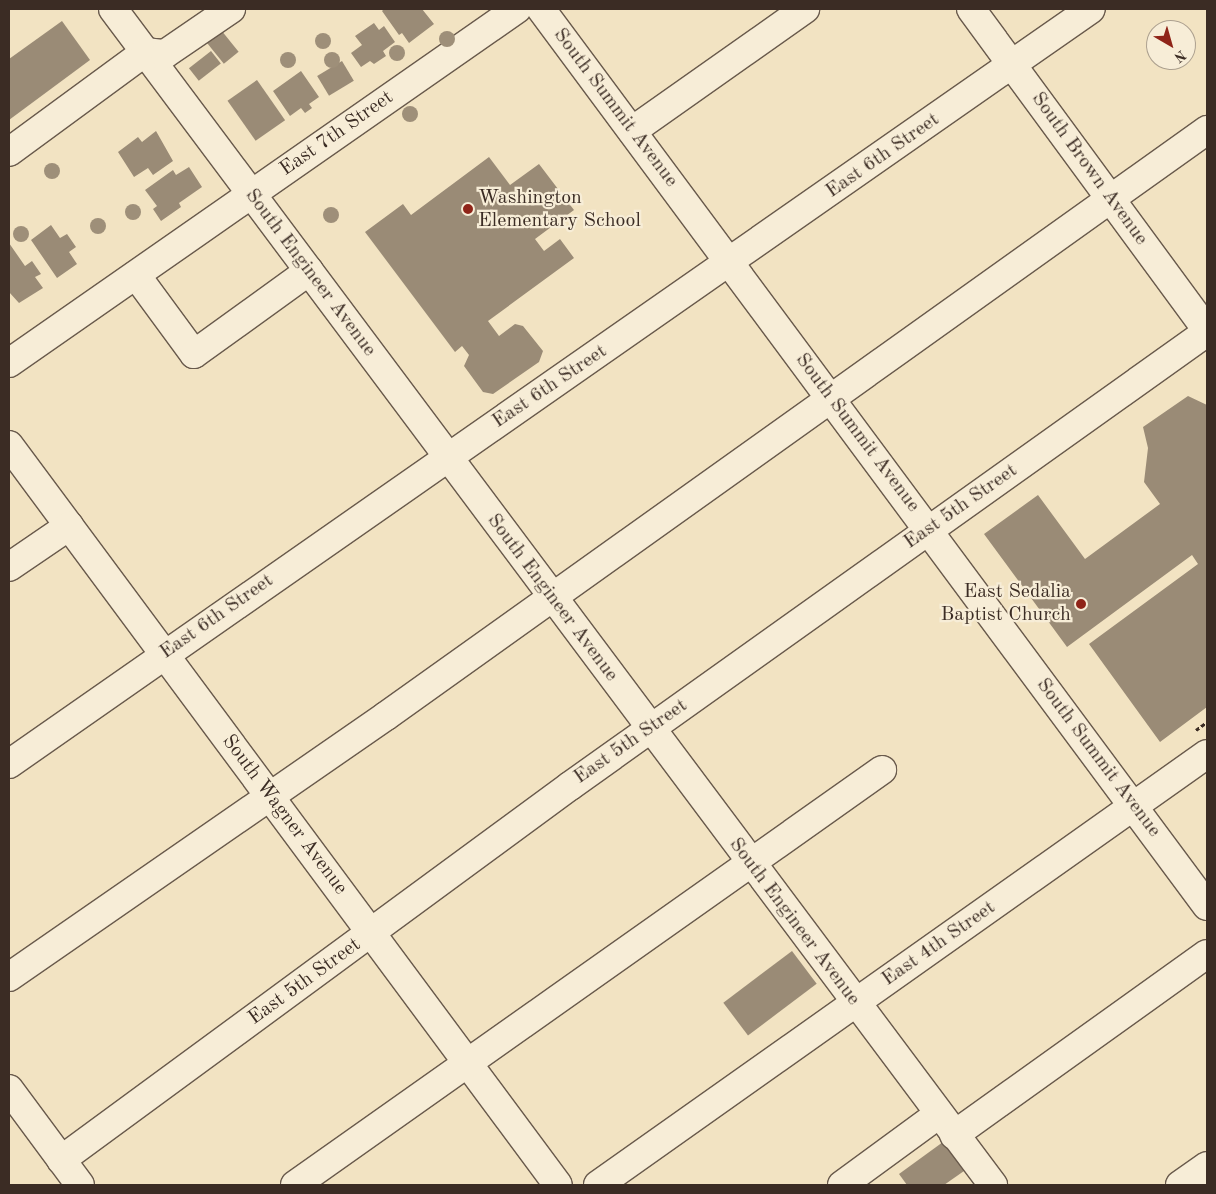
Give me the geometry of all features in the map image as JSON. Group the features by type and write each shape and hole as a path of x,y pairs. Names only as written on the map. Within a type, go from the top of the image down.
{"street":[{"name":"South Engineer Avenue","path":"113,9 855,1004 993,1185"},
{"path":"9,152 145,52 165,54 231,9"},
{"name":"East 7th Street","path":"9,363 517,9"},
{"name":"South Summit Avenue","path":"541,9 1207,906"},
{"path":"632,131 805,9"},
{"name":"South Brown Avenue","path":"970,9 1207,331"},
{"name":"East 6th Street","path":"9,764 164,654 730,263 1091,9"},
{"path":"9,977 270,797 552,598 1207,130"},
{"path":"136,275 194,354 309,271"},
{"name":"East 5th Street","path":"61,1160 650,729 1207,331"},
{"name":"South Wagner Avenue","path":"9,445 558,1185"},
{"path":"9,567 69,526"},
{"name":"East 4th Street","path":"598,1185 1207,754"},
{"path":"295,1185 882,770"},
{"path":"842,1185 946,1125 1207,954"},
{"path":"9,1089 80,1185"},
{"path":"1180,1185 1207,1166"}],"building":[{"path":"384,9 422,9 434,24 409,43 402,33 399,35 382,11"},
{"path":"62,21 90,60 9,120 9,59"},
{"path":"374,23 379,30 384,26 395,42 383,51 386,56 374,64 370,61 361,67 351,53 362,45 355,36"},
{"path":"221,30 239,52 224,64 206,42"},
{"path":"211,51 221,64 199,81 189,68"},
{"path":"342,61 354,81 329,96 317,76"},
{"path":"301,71 319,97 309,104 312,108 305,113 301,108 290,116 273,91"},
{"path":"257,80 285,120 256,141 228,101"},
{"path":"156,131 173,161 153,175 148,168 134,177 118,152 138,137 142,142"},
{"name":"Washington Elementary School","path":"489,157 510,185 539,164 574,210 535,239 544,251 560,239 574,258 488,321 499,336 515,324 523,326 543,351 539,362 493,394 483,392 464,366 469,355 462,346 455,352 365,232 403,204 411,215"},
{"path":"189,167 202,187 179,203 181,207 161,221 153,209 157,206 145,190 173,170 176,175"},
{"path":"51,225 60,238 67,234 76,247 69,252 77,264 57,278 31,240"},
{"path":"9,243 25,266 32,261 41,274 35,277 43,288 19,303 9,292"},
{"name":"East Sedalia Baptist Church","path":"1188,396 1207,405 1207,707 1160,742 1089,644 1198,564 1192,555 1067,647 984,534 1038,495 1085,559 1160,504 1144,482 1148,448 1143,427"},
{"path":"792,951 817,984 748,1036 723,1003"},
{"path":"943,1142 964,1171 944,1185 907,1185 899,1174"}],"place":[{"name":"Washington Elementary School","path":"468,209"},
{"name":"East Sedalia Baptist Church","path":"1081,604"}]}
